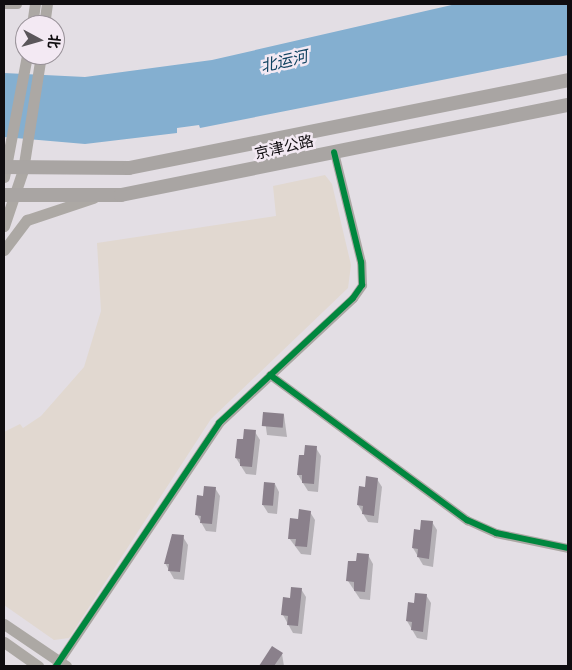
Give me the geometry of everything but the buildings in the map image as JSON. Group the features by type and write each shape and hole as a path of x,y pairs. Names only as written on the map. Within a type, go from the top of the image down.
{"highway":[{"name":"京津公路","path":"5,170 139,167 568,80"},
{"name":"京津公路","path":"9,195 96,198 187,185 334,152 568,105"}],"main road":[{"path":"5,170 13,146 25,65"},
{"path":"4,226 9,195 23,170 28,148 40,65"},
{"path":"4,250 27,220 96,198"},
{"path":"4,624 60,665"},
{"path":"4,642 38,666"}],"street":[{"path":"4,4 17,4"},
{"path":"60,665 219,423 362,285 361,262 334,152"},
{"path":"270,375 460,516 496,533 568,548"}],"shaded area":[{"path":"325,175 332,184 351,265 348,288 211,419 69,638 54,640 4,605 4,432 20,424 23,428 41,416 84,367 101,311 97,243 276,216 273,186"}],"water":[{"name":"北运河","path":"456,4 568,4 568,55 200,128 199,125 177,128 177,133 85,144 4,137 4,73 85,77 212,60"}],"cycle path":[{"path":"56,666 219,423 353,298 362,285 361,262 334,152"},
{"path":"270,375 467,520 496,533 568,548"}]}
